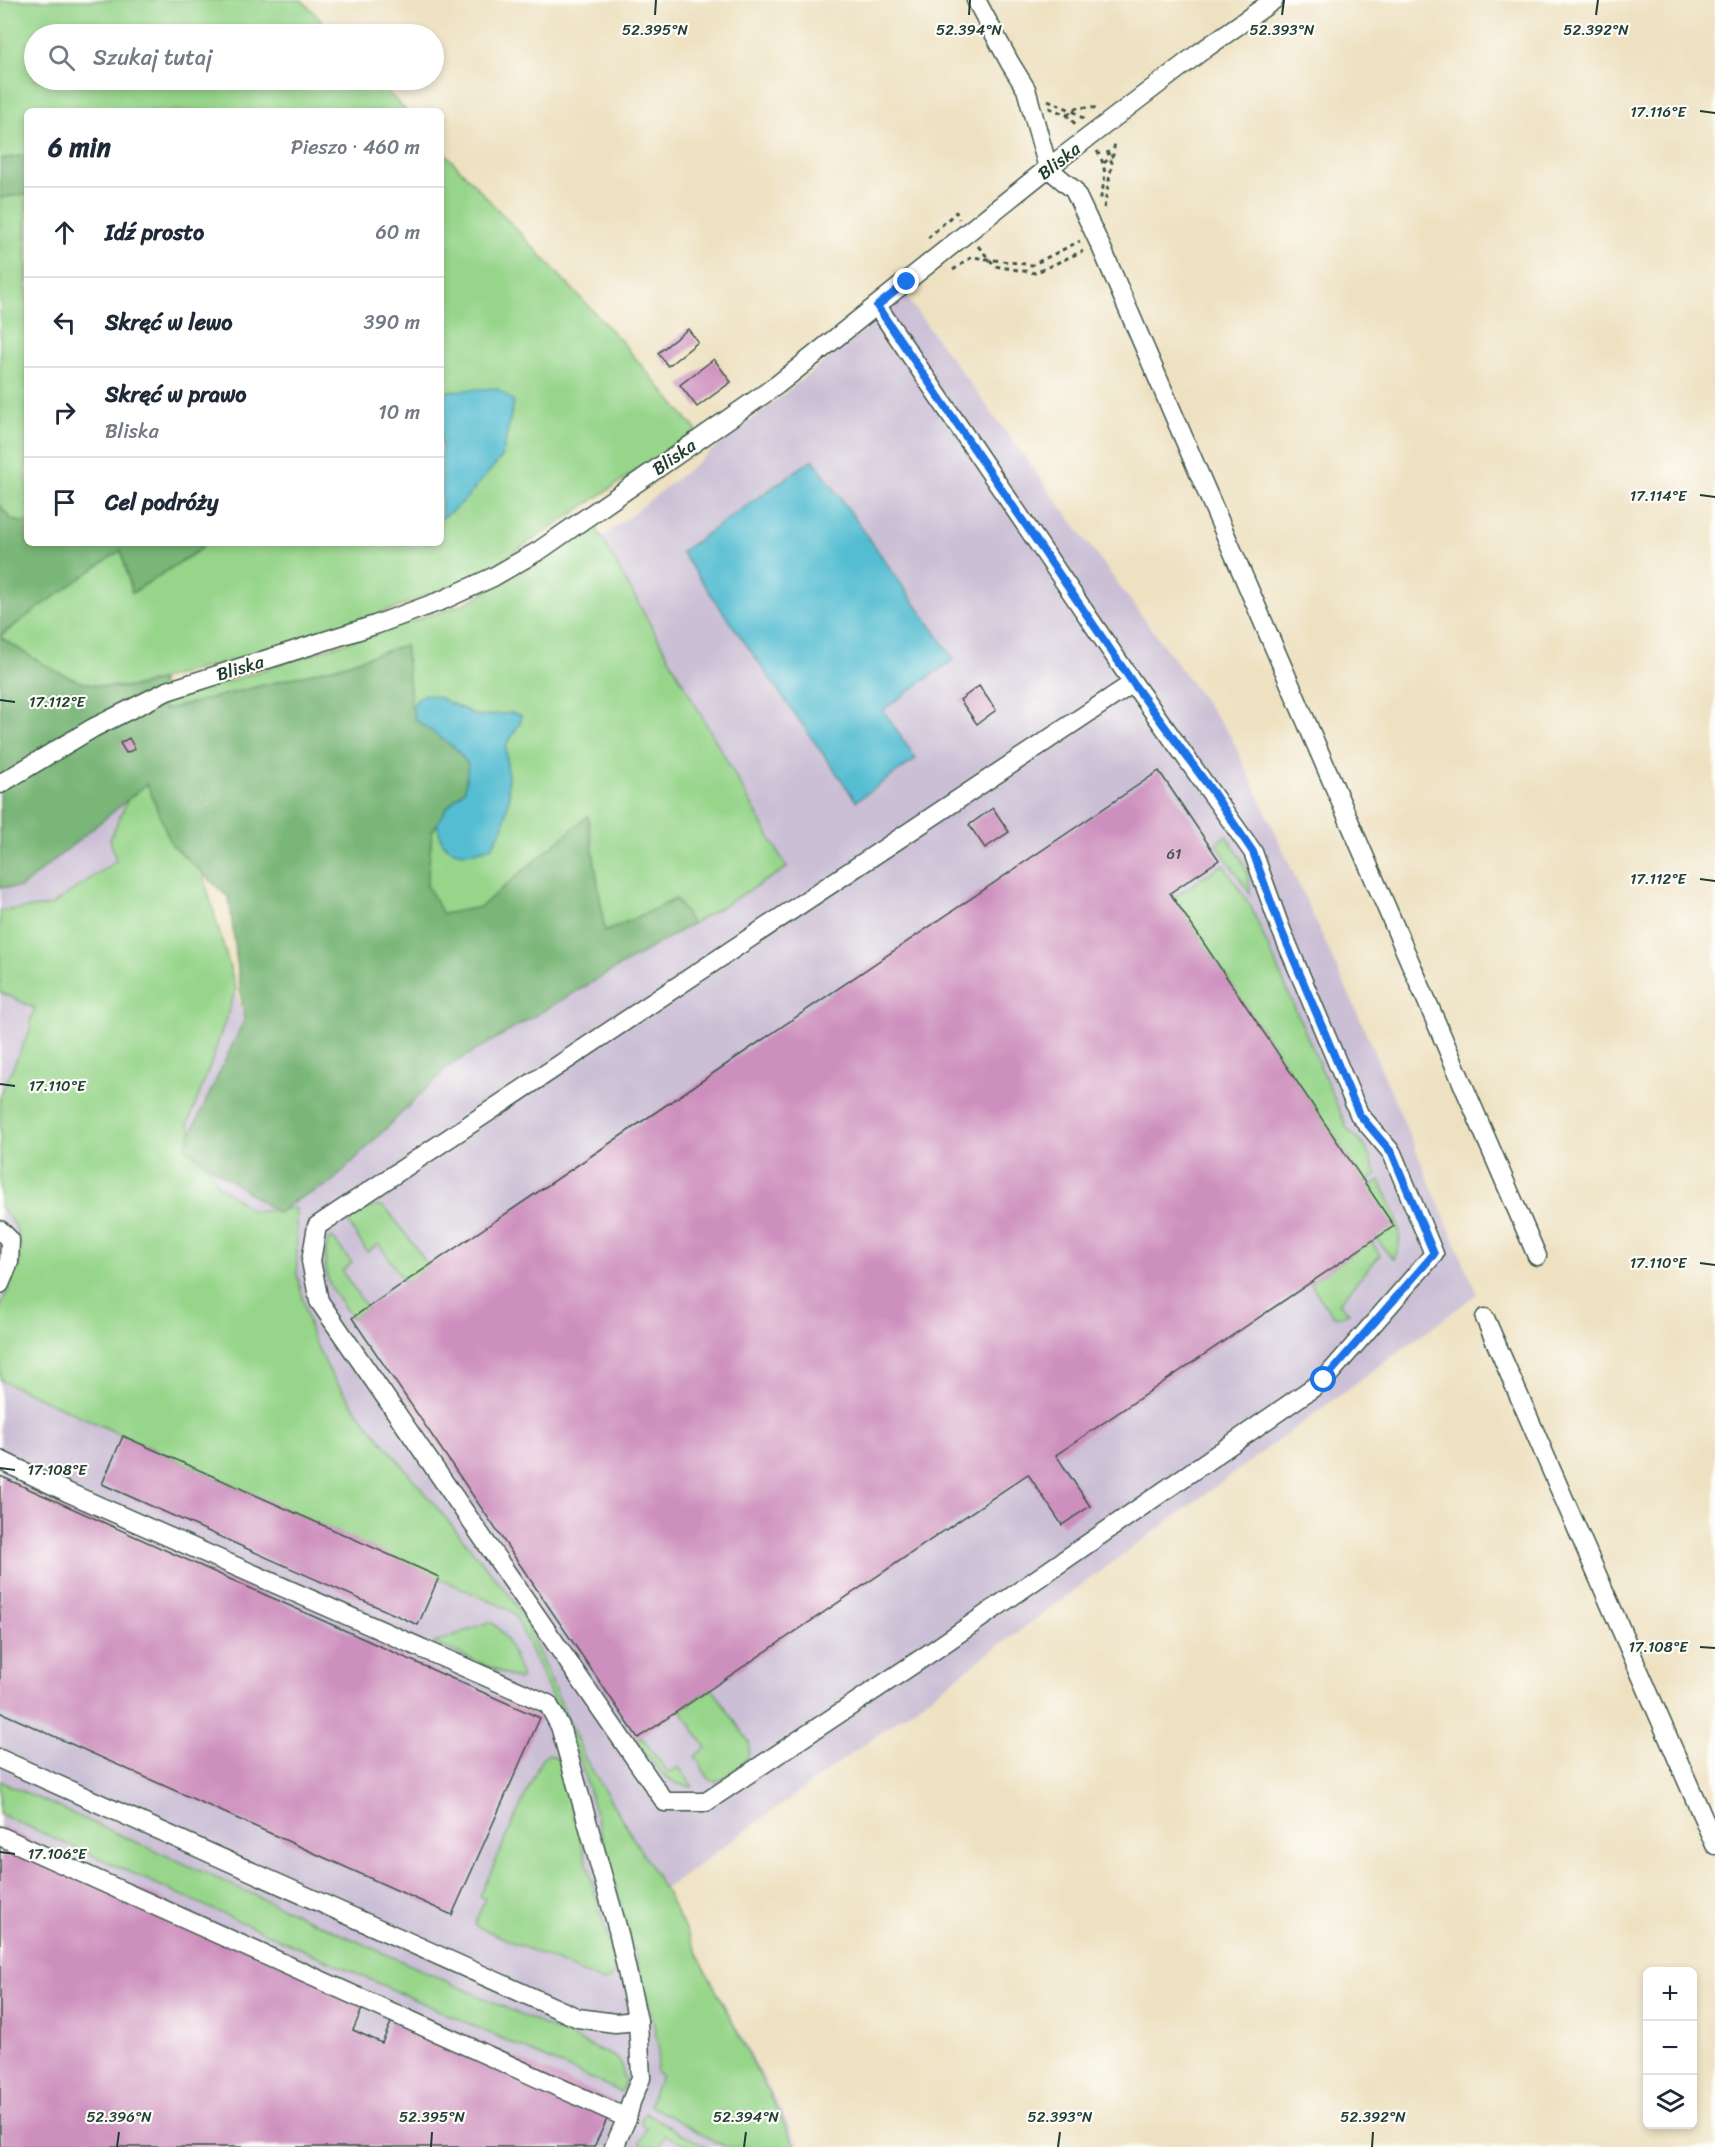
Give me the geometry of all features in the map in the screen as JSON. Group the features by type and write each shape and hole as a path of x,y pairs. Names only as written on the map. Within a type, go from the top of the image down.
{"street":[{"path":"976,0 1026,88 1048,168 1074,190 1093,241 1537,1256"},
{"name":"Bliska","path":"0,784 93,728 166,691 375,625 443,600 493,577 540,550 777,385 1048,168 1199,53 1274,0"},
{"path":"877,306 1133,683 1212,791 1253,852 1280,927 1359,1114 1392,1153 1434,1254 1324,1380 933,1651 706,1802 665,1802 319,1300 311,1261 317,1226 1133,683"},
{"path":"0,1230 10,1240 9,1262 0,1284"},
{"path":"1485,1317 1715,1845"},
{"path":"0,1460 67,1492 548,1704 560,1726 615,1919 638,2021 641,2078 614,2147"},
{"path":"0,1759 578,2018 615,2023 638,2021"},
{"path":"0,1836 627,2118"}],"path":[{"path":"1026,88 1073,111 1091,124"},
{"path":"1026,88 1030,97 1067,115 1082,131"},
{"path":"1067,115 1078,107 1101,109"},
{"path":"1104,163 1113,155 1116,135"},
{"path":"1093,145 1104,163 1105,176 1099,206"},
{"path":"1102,214 1112,173 1112,162 1106,147"},
{"path":"922,244 956,212 961,222"},
{"path":"972,240 995,266 1035,273 1093,241"},
{"path":"948,274 972,257 1032,265 1093,241"}],"shaded area":[{"path":"906,297 1232,738 1361,1021 1477,1294 664,1890 800,2147 0,2147 0,791 175,775 295,1200 330,1184 449,1066 787,868 602,538"}],"green space":[{"path":"0,0 302,0 325,24 24,24 24,90 386,90 403,108 24,108 24,155 0,159 0,69 4,35 0,34"},
{"path":"444,152 620,340 697,431 481,574 401,606 297,643 132,687 89,685 53,671 0,637 40,606 121,550 132,593 202,546 444,546 444,517 462,503 449,391 444,396"},
{"path":"24,155 24,194 0,198 0,159"},
{"path":"24,194 24,522 12,520 0,506 0,198"},
{"path":"0,506 12,520 24,522 24,546 202,546 132,593 121,550 0,635"},
{"path":"595,526 787,868 692,924 676,899 605,932 588,816 480,908 443,914 427,885 432,832 437,824 443,842 509,799 506,746 521,721 513,713 477,716 438,697 417,700 412,708 405,645 340,666 163,710 162,703 464,604 557,554"},
{"path":"0,637 47,666 96,686 136,687 161,681 164,710 340,666 405,645 412,708 416,720 455,748 468,764 465,789 446,809 432,832 427,885 443,914 480,907 588,816 605,932 676,899 692,924 449,1066 330,1184 296,1200 278,1213 184,1148 244,1020 229,898 171,844 147,784 20,888 0,887"},
{"path":"174,775 236,989 188,1124 216,1183 254,1212 296,1208 297,1274 312,1337 332,1376 358,1412 511,1597 527,1626 586,1760 666,1892 796,2147 725,2147 649,2105 661,2075 656,2072 659,2051 653,2020 581,1762 516,1617 510,1610 0,1380 0,1308 18,1267 20,1244 15,1225 0,1207 0,1096 31,1028 30,1021 35,1008 0,992 0,911 50,906 116,861 110,839 128,799 120,779"},
{"path":"1226,836 1243,863 1250,885 1250,894 1216,843"},
{"path":"1223,864 1250,905 1347,1128 1365,1147 1377,1175 1365,1183 1173,898"},
{"path":"1380,1181 1397,1219 1399,1229 1400,1239 1394,1259 1380,1243 1371,1219 1368,1188"},
{"path":"382,1206 390,1213 429,1266 405,1283 379,1244 367,1252 349,1224 358,1212"},
{"path":"332,1237 352,1263 342,1271 367,1308 352,1318 333,1290 326,1273 328,1240"},
{"path":"1371,1241 1380,1255 1339,1303 1349,1313 1337,1317 1331,1314 1310,1283"},
{"path":"489,1622 496,1626 506,1638 522,1677 519,1680 434,1643"},
{"path":"712,1688 749,1742 750,1749 748,1756 739,1767 715,1782 709,1779 695,1756 706,1748 681,1710"},
{"path":"641,1736 668,1773 679,1767 693,1787 675,1783 661,1772 638,1743 638,1738"},
{"path":"547,1754 558,1758 616,1969 610,1979 603,1982 474,1925 485,1899 480,1896 542,1758"},
{"path":"0,1781 613,2056 620,2062 622,2077 627,2080 621,2092 0,1814"},
{"path":"645,2113 706,2147 692,2147 665,2135 660,2147 641,2146 640,2142 647,2128 642,2125 641,2121"}],"water":[{"path":"496,388 514,401 502,457 462,503 444,517 444,396 449,391"},
{"path":"813,459 954,659 883,710 916,759 856,801 681,552"},
{"path":"424,694 438,697 477,716 513,713 521,715 521,721 506,746 509,799 503,828 492,847 460,853 448,848 442,841 437,824 446,809 465,789 468,764 455,748 416,720 412,708"}],"building":[{"path":"688,329 698,342 668,366 658,353"},
{"path":"714,359 731,382 697,407 680,385"},
{"path":"979,686 996,710 977,724 960,700"},
{"path":"129,738 135,749 126,753 120,743"},
{"path":"1159,771 1219,860 1170,893 1394,1226 1056,1455 1090,1506 1062,1525 1028,1474 638,1738 352,1318"},
{"path":"993,808 1009,832 985,848 969,825"},
{"path":"123,1436 439,1577 418,1625 102,1484"},
{"path":"0,1476 540,1718 452,1915 0,1712"},
{"path":"0,1826 369,1993 353,2030 382,2043 399,2005 615,2102 594,2147 0,2147"}],"route":[{"path":"907,282 877,306 1133,683 1212,791 1253,852 1280,927 1359,1114 1392,1153 1434,1254 1324,1380"}]}
